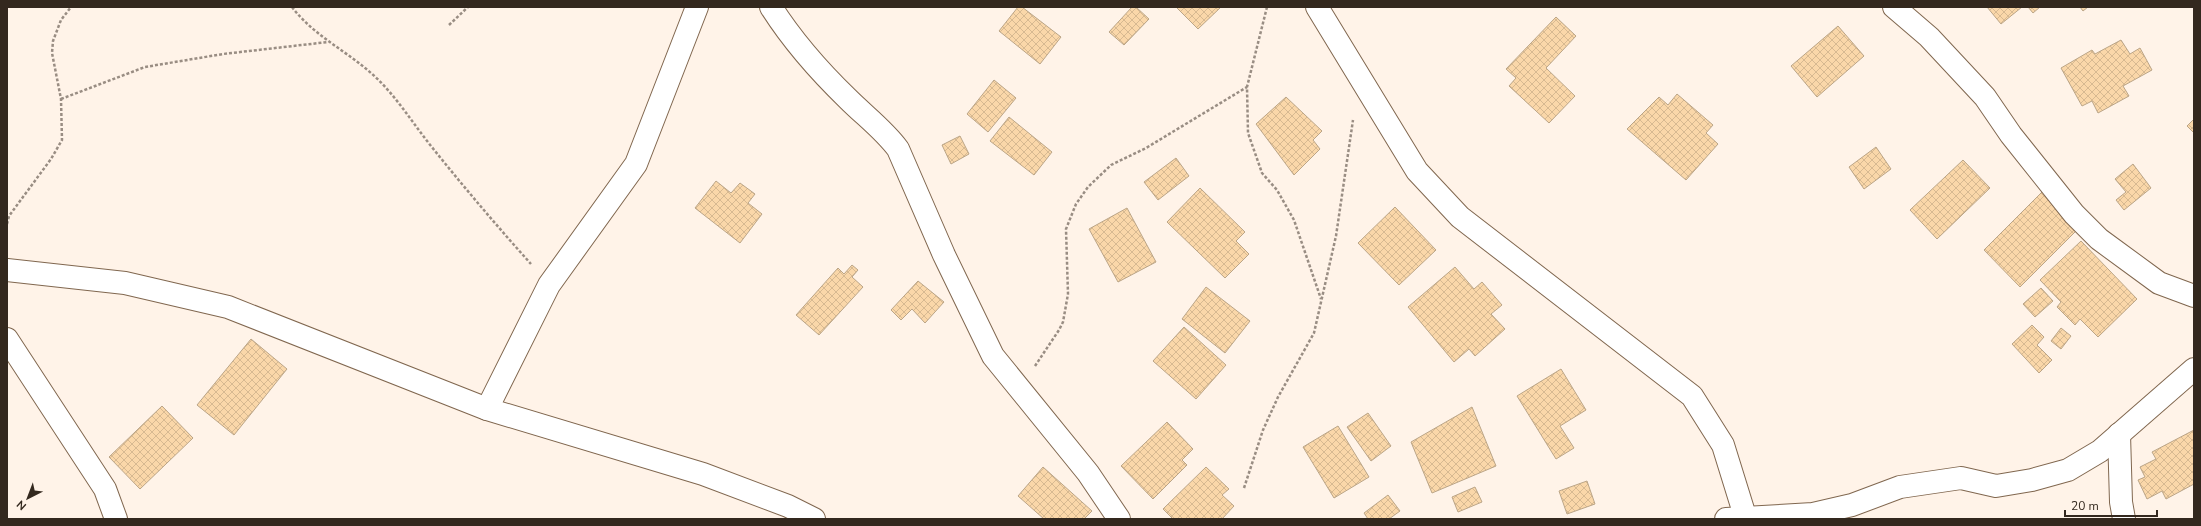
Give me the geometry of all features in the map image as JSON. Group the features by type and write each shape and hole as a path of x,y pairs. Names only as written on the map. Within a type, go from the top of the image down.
{"street":[{"path":"487,409 550,285 636,164 697,7"},
{"path":"771,7 815,63 848,99 887,134 898,149 944,255 993,356 1088,473 1119,519"},
{"path":"1317,7 1417,171 1460,218 1692,396 1723,446 1735,518 1813,514 1852,505 1900,487 1961,478 1996,486 2032,480 2068,470 2100,451 2194,369"},
{"path":"1894,7 1929,37 1985,97 2011,135 2044,177 2074,214 2094,234 2159,283 2194,296"},
{"path":"7,270 125,283 228,307 487,409 703,474 788,506 814,519"},
{"path":"7,339 105,489 116,519"},
{"path":"2119,434 2121,502 2124,519"}],"path":[{"path":"7,224 9,216 52,159 62,140 61,99 52,53 53,41 62,20 71,7"},
{"path":"292,7 299,17 329,42 371,73 399,102 430,145 550,285"},
{"path":"449,25 468,7"},
{"path":"1267,7 1247,88 1248,133 1262,173 1277,190 1294,220 1321,301"},
{"path":"61,99 145,67 223,54 329,42"},
{"path":"1244,488 1263,430 1278,397 1314,333 1336,236 1359,78"},
{"path":"1033,406 1032,376 1035,366 1060,330 1063,322 1068,294 1066,228 1076,204 1088,187 1111,165 1146,148 1247,88"}],"building":[{"path":"1018,7 1022,7 1061,37 1040,64 999,31"},
{"path":"1132,7 1136,7 1149,19 1124,45 1109,32"},
{"path":"1176,7 1221,7 1198,29"},
{"path":"1987,7 2022,7 2001,24"},
{"path":"2028,7 2040,7 2033,13"},
{"path":"2080,7 2088,7 2083,11"},
{"path":"1556,17 1576,36 1546,68 1575,96 1549,123 1509,86 1516,78 1506,69"},
{"path":"1838,26 1864,56 1817,97 1791,66"},
{"path":"2121,40 2130,54 2140,48 2152,70 2123,86 2129,96 2098,113 2092,101 2082,106 2061,68 2092,50 2095,54"},
{"path":"994,80 1016,98 988,132 967,114"},
{"path":"1677,94 1713,125 1706,133 1718,144 1686,180 1627,129 1659,97 1668,105"},
{"path":"1286,97 1322,131 1313,140 1320,149 1294,175 1256,124"},
{"path":"1009,117 1052,152 1034,175 990,141"},
{"path":"2194,119 2194,133 2187,126"},
{"path":"960,136 969,154 951,164 942,145"},
{"path":"1876,147 1891,169 1864,189 1849,167"},
{"path":"1176,158 1189,176 1158,200 1144,182"},
{"path":"1963,160 1990,188 1937,239 1910,210"},
{"path":"2133,164 2151,188 2124,210 2116,200 2126,192 2115,179"},
{"path":"716,181 731,193 740,183 755,194 748,203 762,214 740,243 695,208"},
{"path":"1200,188 1245,232 1236,241 1249,254 1225,278 1167,222"},
{"path":"2042,192 2079,228 2020,287 1984,250"},
{"path":"1395,207 1436,250 1399,285 1358,243"},
{"path":"1127,208 1156,262 1118,282 1089,229"},
{"path":"2081,241 2137,299 2098,337 2080,319 2075,325 2057,307 2061,302 2040,280"},
{"path":"852,265 858,270 852,277 863,287 819,335 796,315 838,268 844,274"},
{"path":"1455,267 1474,289 1482,282 1502,305 1491,314 1505,329 1475,356 1469,349 1454,362 1408,307"},
{"path":"918,281 944,302 925,323 912,309 901,320 891,310"},
{"path":"1206,287 1250,321 1225,353 1182,319"},
{"path":"2041,288 2053,301 2035,317 2023,304"},
{"path":"2032,325 2044,337 2037,345 2052,360 2039,373 2012,344"},
{"path":"1184,327 1226,365 1196,399 1153,361"},
{"path":"2061,328 2071,336 2061,349 2051,341"},
{"path":"251,339 287,369 234,435 197,405"},
{"path":"1561,369 1586,410 1560,426 1574,448 1556,459 1517,396"},
{"path":"162,406 193,438 140,489 109,457"},
{"path":"1472,407 1496,466 1432,493 1411,442"},
{"path":"1368,413 1391,446 1371,461 1347,427"},
{"path":"1167,422 1193,449 1182,460 1187,465 1153,499 1121,466"},
{"path":"1338,426 1369,477 1334,498 1303,447"},
{"path":"2194,430 2194,484 2166,499 2162,491 2147,499 2138,480 2145,477 2140,467 2156,459 2152,452"},
{"path":"1043,467 1092,511 1084,519 1044,519 1018,496"},
{"path":"1206,467 1229,489 1222,495 1234,506 1222,519 1173,519 1163,509"},
{"path":"1587,481 1595,504 1567,514 1559,491"},
{"path":"1475,487 1482,502 1458,512 1452,497"},
{"path":"1388,495 1400,511 1389,519 1368,519 1364,513"}]}
